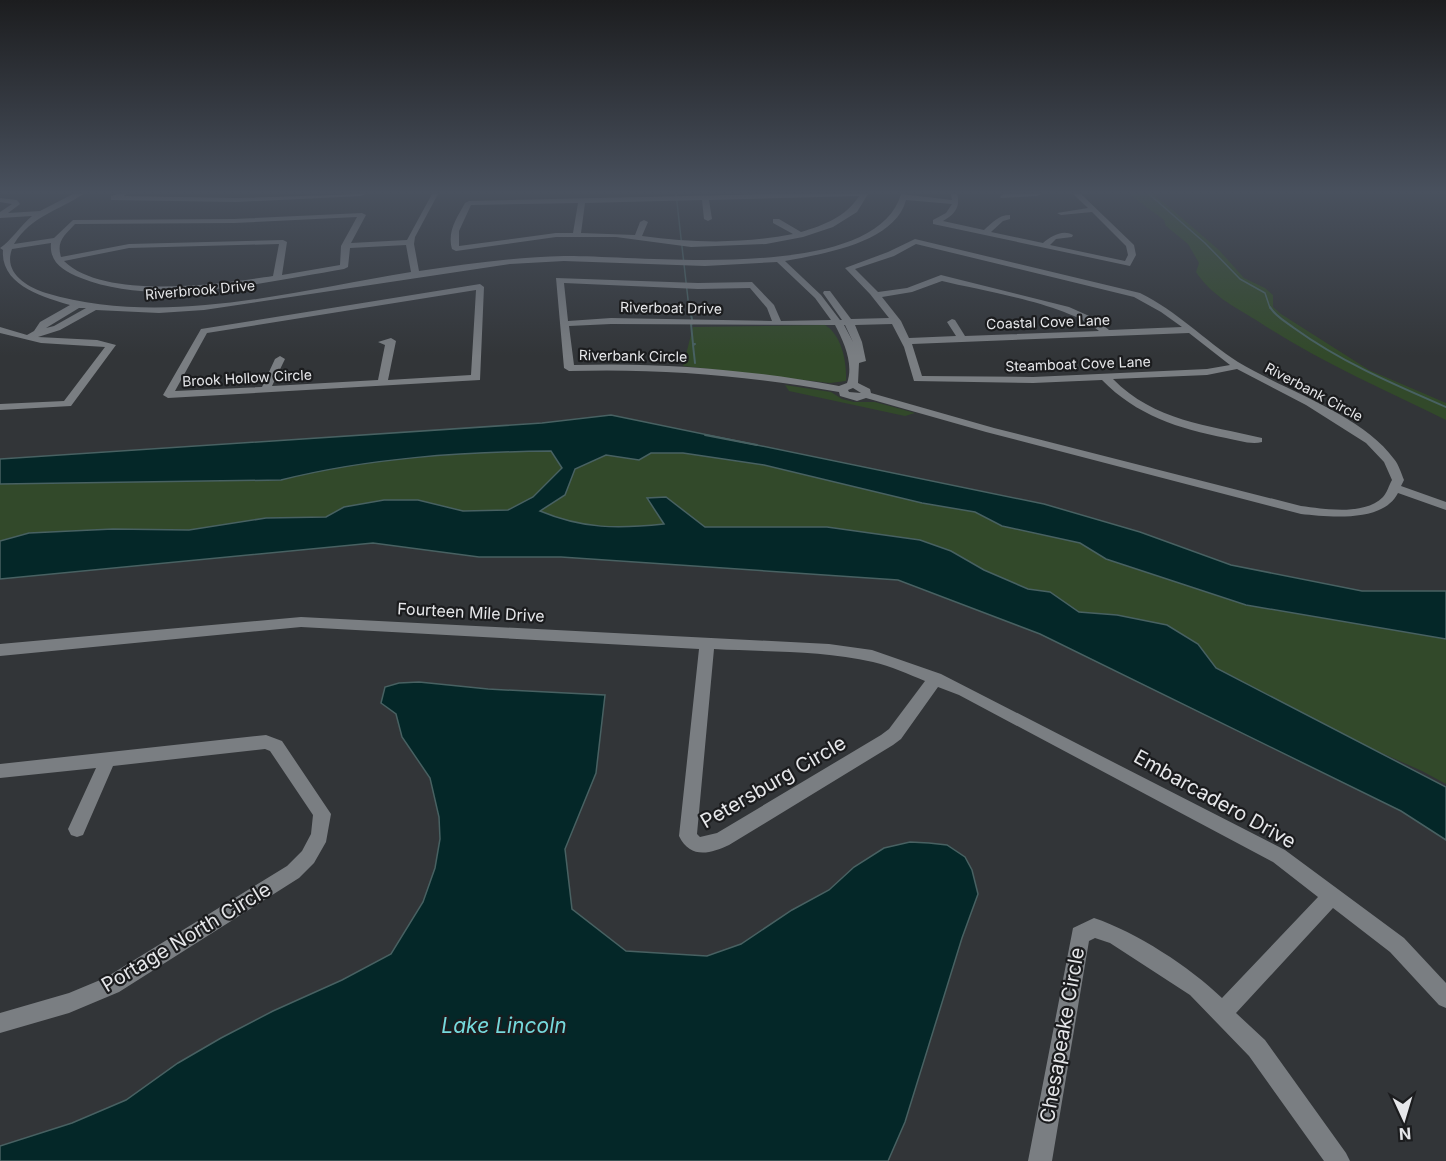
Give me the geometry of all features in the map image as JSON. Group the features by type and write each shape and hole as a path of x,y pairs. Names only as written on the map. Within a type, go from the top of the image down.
{"street":[{"name":"Riverbrook Drive","path":"4,248 7,268 20,284 44,296 95,307 150,309 202,307 505,262 564,259 573,248"},
{"path":"54,248 58,260 76,273 111,284 192,288 344,267 346,248"},
{"path":"58,260 118,248"},
{"path":"212,256 219,248"},
{"path":"277,278 282,248"},
{"path":"413,248 418,274 416,288 424,294 429,285 418,274"},
{"path":"564,259 573,248"},
{"name":"Riverbrook Drive","path":"607,248 699,264 780,260 833,248"},
{"name":"Riverbank Circle","path":"902,248 849,268 877,295 895,318 907,341 918,379"},
{"name":"Riverbank Circle","path":"777,322 771,307 752,285 698,286 560,280 568,368 634,367 690,370 855,389 990,430 1301,510 1335,513 1363,510 1385,501 1396,489 1398,478 1391,461 1371,440 1238,366 1154,303 1126,291 945,248"},
{"path":"1054,248 1127,264 1132,255 1131,248"},
{"path":"792,258 822,287 841,320 855,362 855,389"},
{"path":"780,260 841,320"},
{"path":"111,284 129,275"},
{"path":"877,295 909,290 941,278 1077,312 1093,321 1107,333"},
{"name":"Brook Hollow Circle","path":"480,287 476,378 382,384 168,395 204,331 424,294 480,287"},
{"path":"39,332 43,324 79,304"},
{"path":"27,339 39,332 57,328 95,307"},
{"path":"777,322 895,318"},
{"name":"Riverboat Drive","path":"564,324 621,321 777,322"},
{"path":"952,322 962,339"},
{"path":"0,330 27,339 83,341 111,345 67,404 0,407"},
{"name":"Coastal Cove Lane","path":"907,341 1190,330"},
{"path":"382,384 391,341 383,342"},
{"path":"265,391 280,359"},
{"name":"Steamboat Cove Lane","path":"918,379 1005,381 1105,377 1207,372 1238,366"},
{"path":"1105,377 1122,395 1155,414 1183,423 1258,440"},
{"path":"1396,489 1446,506"},
{"name":"Fourteen Mile Drive","path":"0,650 301,622 844,651 900,664 936,678"},
{"name":"Petersburg Circle","path":"707,643 688,836 694,844 702,846 723,839 887,740 895,734 936,678"},
{"name":"Embarcadero Drive","path":"936,678 1278,856 1397,945 1446,998"},
{"name":"Portage North Circle","path":"0,1023 69,1003 112,985 293,872 308,857 320,836 322,814 272,743 261,742 108,759"},
{"path":"0,771 108,759"},
{"path":"77,829 108,759"},
{"path":"1222,1013 1332,896"},
{"name":"Chesapeake Circle","path":"1040,1161 1074,976 1076,948 1083,932 1094,928 1115,935 1197,988 1257,1048 1338,1161"}],"green space":[{"path":"1190,248 1217,248 1244,278 1265,288 1273,295 1273,307 1281,314 1369,370 1446,403 1446,420 1325,361 1223,299 1208,287 1196,272 1199,263"},
{"path":"825,325 836,335 842,350 846,366 846,381 830,383 683,366 693,327"},
{"path":"785,385 831,392 842,399 854,402 875,402 915,413 905,416 789,391"},
{"path":"536,442 685,446 928,497 1446,624 1446,784 1422,771 968,568 577,533 0,548 0,479"}],"water":[{"path":"611,415 1044,504 1140,532 1231,565 1362,591 1446,591 1446,639 1246,605 1106,559 1080,543 1002,526 975,512 922,503 764,465 683,453 651,453 639,460 606,455 575,469 565,495 540,511 571,521 601,526 631,527 664,524 647,498 666,497 705,527 827,527 920,540 951,551 984,570 1028,589 1050,592 1079,612 1117,615 1167,625 1198,644 1216,668 1446,787 1446,840 1401,811 1040,634 898,580 561,557 479,557 373,543 0,579 0,541 29,533 113,529 189,530 266,518 326,517 344,507 384,500 418,500 463,511 508,510 533,497 562,468 551,451 449,455 381,461 281,480 0,484 0,459 542,423"},
{"name":"Lake Lincoln","path":"419,682 488,689 605,695 596,773 565,849 572,909 626,951 707,956 741,944 792,910 829,890 854,867 884,848 910,842 947,845 965,857 972,870 978,894 962,938 905,1122 888,1161 0,1161 0,1146 72,1123 126,1100 178,1063 221,1038 391,954 423,902 435,868 440,839 439,817 430,778 402,737 396,714 381,703 385,687 399,683"}],"waterway":[{"path":"682,248 689,308"},
{"path":"1210,248 1240,279 1265,293 1270,308"},
{"path":"689,307 693,323 691,324 693,344 695,344 693,345 695,363"},
{"path":"1270,307 1284,321 1349,362 1446,407"},
{"path":"705,435 757,445"}]}
